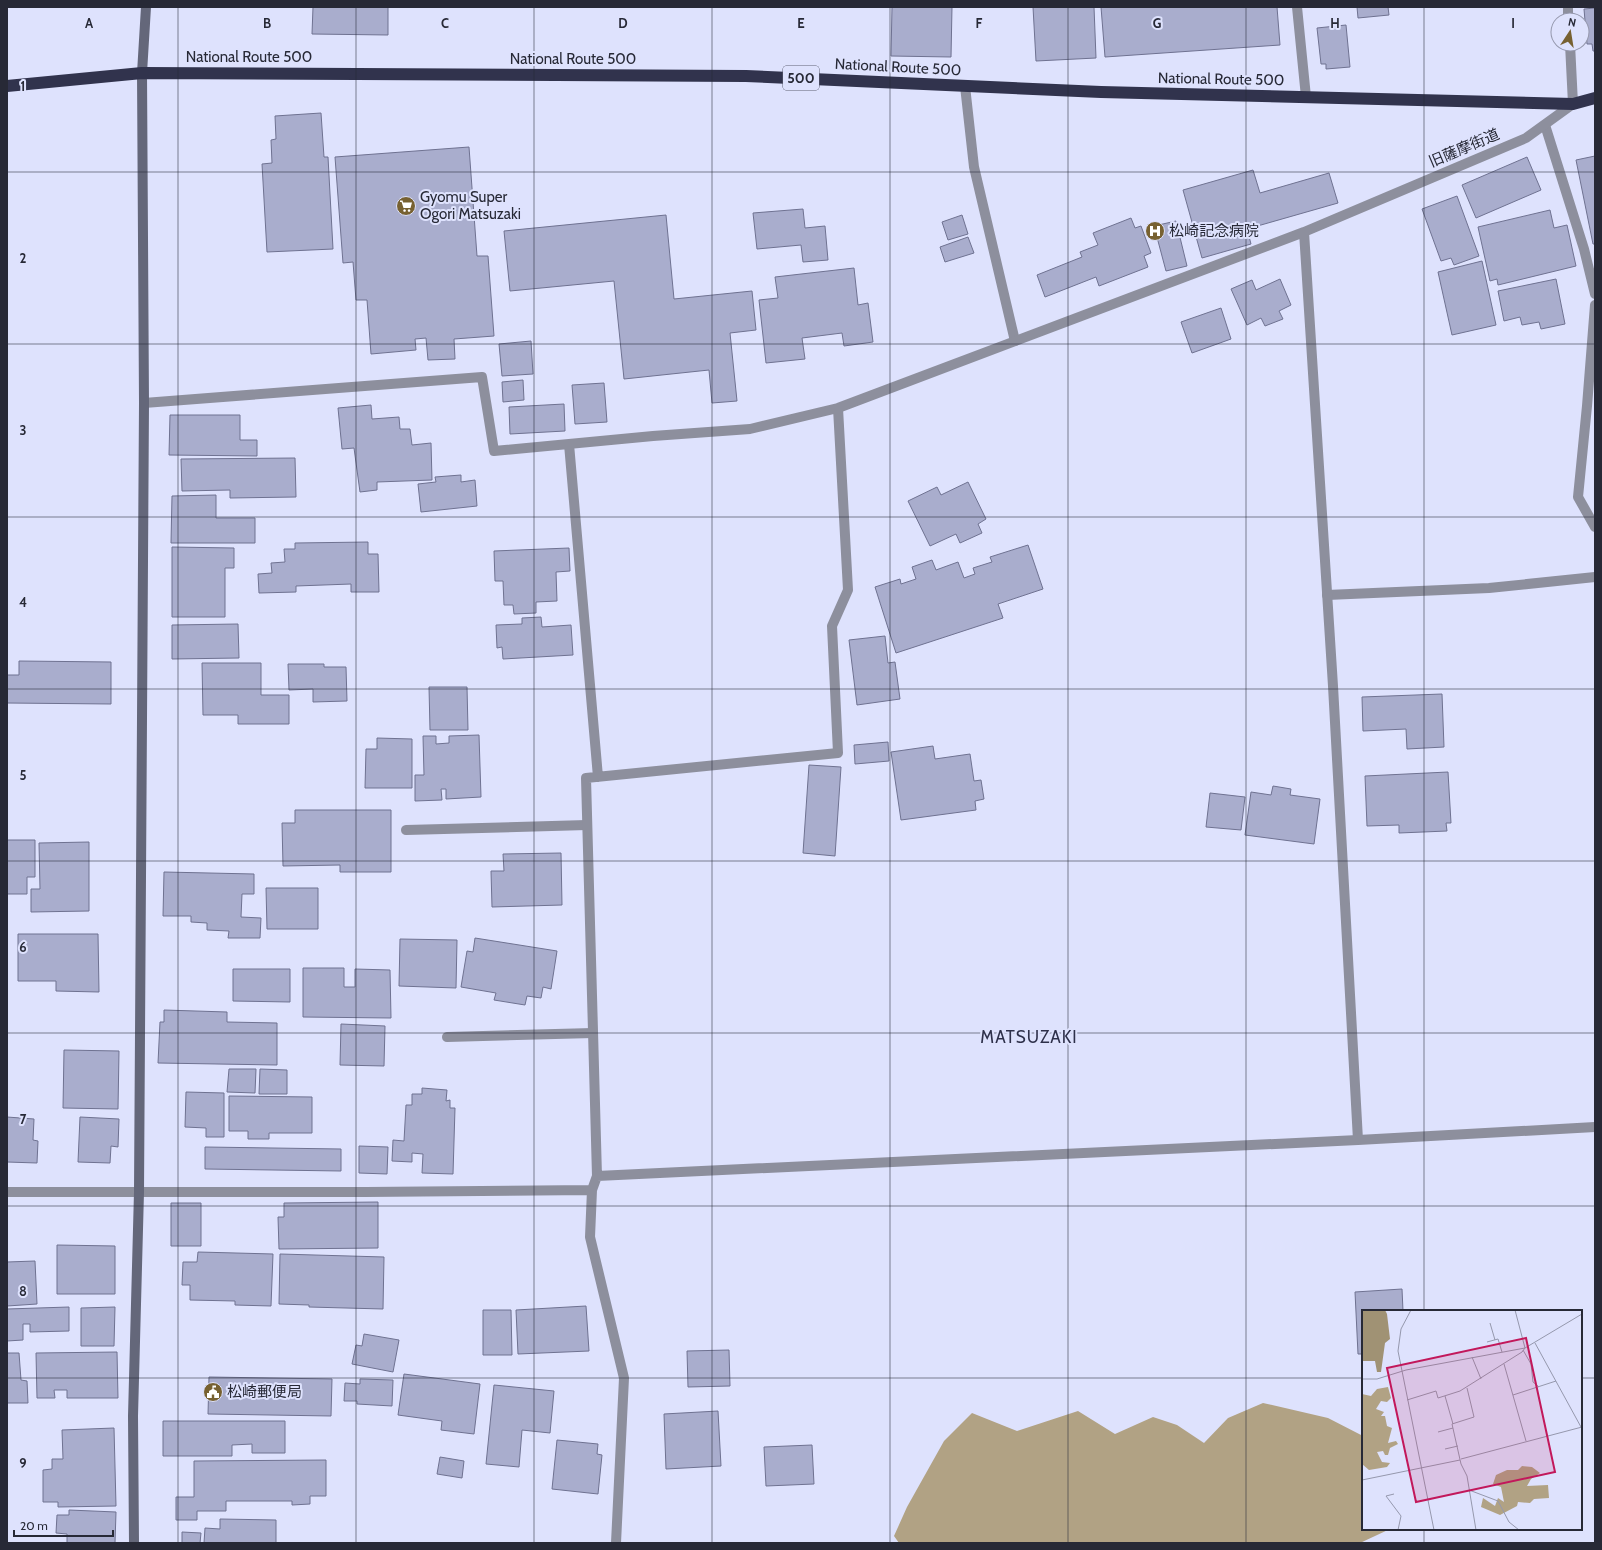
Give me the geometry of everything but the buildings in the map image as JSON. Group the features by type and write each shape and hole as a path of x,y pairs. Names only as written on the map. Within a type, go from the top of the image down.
{"highway":[{"name":"National Route 500","path":"7,86 142,73 746,76 1101,92 1573,104 1595,98"}],"street":[{"path":"134,1543 133,1416 139,1192 144,403 142,73 146,7"},
{"path":"1297,7 1306,97"},
{"path":"1570,52 1573,104"},
{"path":"965,86 974,167 1015,341"},
{"name":"旧薩摩街道","path":"144,403 482,377 494,451 653,436 750,429 838,408 1304,232 1526,138 1573,104"},
{"path":"1545,124 1584,249 1595,294"},
{"path":"1304,232 1327,595 1358,1140"},
{"path":"1595,305 1578,497 1595,527"},
{"path":"617,1543 624,1378 590,1237 592,1190 597,1176 586,778 838,753 832,626 848,590 838,408"},
{"path":"569,444 598,777"},
{"path":"1327,595 1489,588 1595,577"},
{"path":"406,830 588,825"},
{"path":"447,1037 593,1033"},
{"path":"597,1176 1358,1140 1595,1127"},
{"path":"7,1192 592,1190"}],"shaded area":[{"path":"1263,1403 1328,1418 1362,1435 1362,1530 1388,1530 1360,1543 899,1543 894,1536 907,1507 944,1441 972,1413 1017,1431 1078,1411 1115,1434 1153,1417 1177,1425 1204,1443 1228,1418"}],"place":[{"name":"Gyomu Super Ogori Matsuzaki","path":"406,206"},
{"name":"松崎記念病院","path":"1155,231"},
{"name":"松崎郵便局","path":"213,1392"}],"district":[{"name":"MATSUZAKI","path":"1029,1037"}]}
